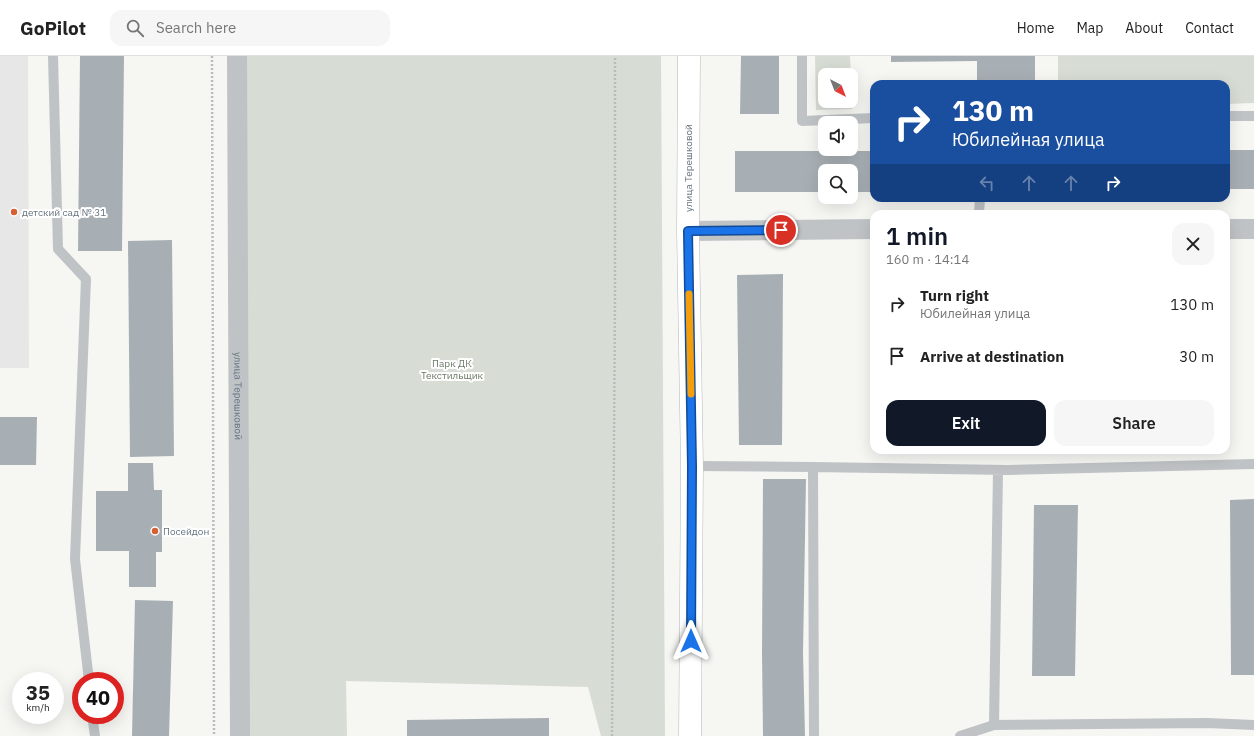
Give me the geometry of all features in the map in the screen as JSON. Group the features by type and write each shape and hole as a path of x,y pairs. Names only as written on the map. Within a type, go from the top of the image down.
{"street":[{"name":"улица Терешковой","path":"237,56 240,736"},
{"name":"улица Терешковой","path":"689,56 688,231 692,466 690,736"},
{"path":"688,231 870,229"},
{"path":"1230,229 1254,229"}],"lane":[{"path":"53,56 58,249 86,279 75,559 88,672"},
{"path":"802,56 802,121 870,118"},
{"path":"1230,116 1254,116"},
{"path":"692,466 998,470 1254,464"},
{"path":"814,467 814,736"},
{"path":"994,725 998,470"},
{"path":"960,736 994,725 1207,723 1254,726"},
{"path":"93,724 95,736"}],"path":[{"path":"212,56 214,736"},
{"path":"612,736 615,56"}],"shaded area":[{"name":"детский сад № 31","path":"0,56 28,56 29,368 0,368"}],"green space":[{"name":"Парк ДК Текстильщик","path":"239,56 661,56 665,736 601,736 588,687 346,681 347,736 241,736"},
{"path":"815,56 850,56 851,68 818,68 818,108 852,109 816,110"},
{"path":"1058,56 1254,56 1254,103 1230,104 1230,80 1058,80"}],"building":[{"path":"80,56 124,56 122,251 78,251"},
{"path":"741,56 779,56 779,114 740,114"},
{"path":"891,56 1035,56 1035,80 977,80 977,61 891,62"},
{"path":"1230,150 1254,150 1254,189 1230,189"},
{"path":"735,151 818,151 818,156 858,156 858,151 870,151 870,192 858,192 858,164 818,164 818,192 735,192"},
{"path":"172,240 174,456 130,457 128,241"},
{"path":"783,274 782,445 739,445 737,275"},
{"path":"0,417 37,417 36,465 0,465"},
{"path":"128,463 153,463 154,490 162,490 162,552 156,552 156,587 129,587 129,551 96,551 96,491 128,491"},
{"path":"763,479 806,479 803,653 805,736 763,736"},
{"path":"1254,499 1254,675 1231,675 1230,500"},
{"path":"1034,505 1078,505 1075,676 1032,676"},
{"path":"135,600 173,601 169,736 132,736"},
{"path":"549,718 549,736 407,736 407,720"}],"slow traffic":[{"path":"689,294 691,394"}],"place":[{"name":"детский сад № 31","path":"14,212"},
{"name":"Посейдон","path":"155,531"}],"route":[{"path":"691,641 692,466 688,231 781,230"}]}
